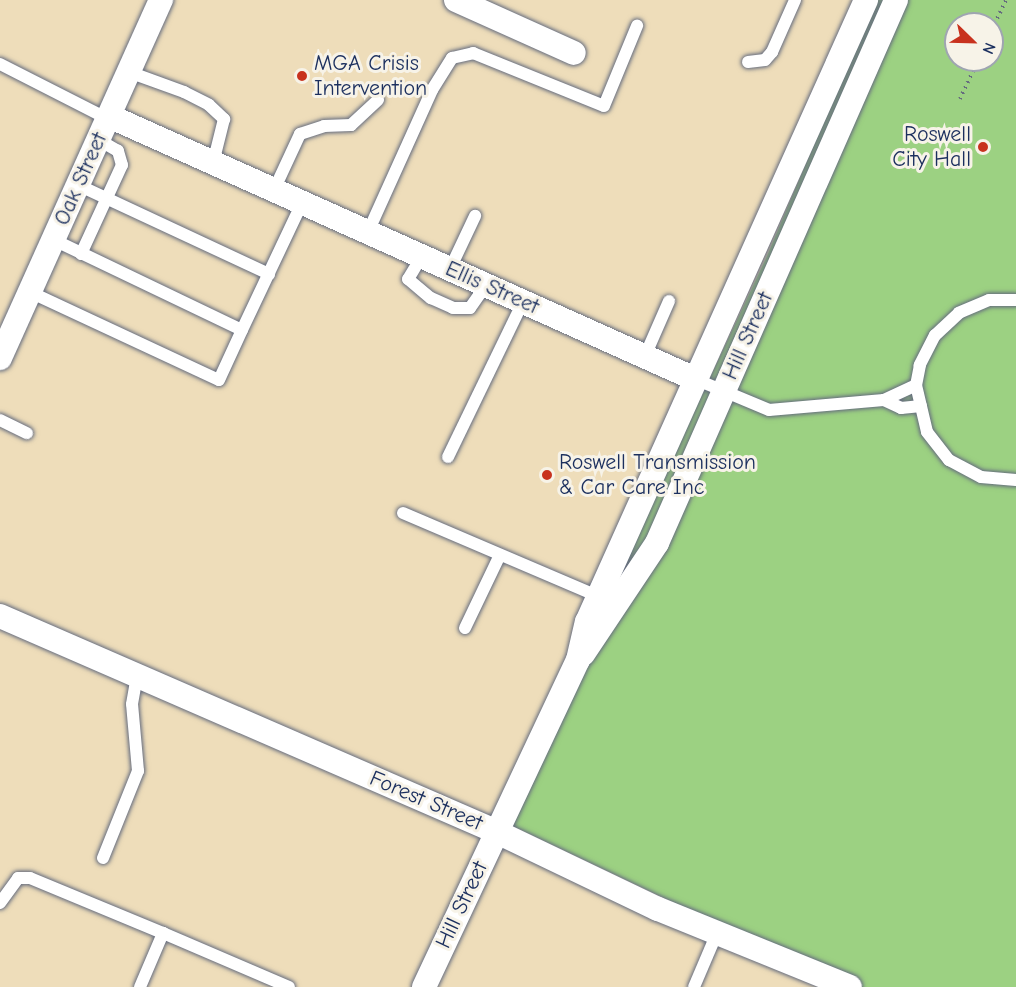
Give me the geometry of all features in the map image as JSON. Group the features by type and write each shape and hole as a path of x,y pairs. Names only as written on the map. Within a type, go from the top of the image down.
{"street":[{"name":"Oak Street","path":"0,358 7,324 30,292 161,0"},
{"path":"456,0 574,53"},
{"name":"Hill Street","path":"424,987 578,660 598,596 866,0"},
{"name":"Hill Street","path":"578,660 603,629 657,543 896,0"},
{"name":"Ellis Street","path":"105,125 213,163 695,379"},
{"name":"Forest Street","path":"0,616 497,832 717,933 850,987"}],"lane":[{"path":"748,62 765,60 772,52 795,0"},
{"path":"368,232 432,90 452,58 473,53 604,106 637,26"},
{"path":"0,64 105,125 123,159 81,254"},
{"path":"129,72 184,92 209,105 224,119 213,163"},
{"path":"274,190 300,134 324,126 351,125 378,100"},
{"path":"78,185 268,274"},
{"path":"30,292 219,380 302,203"},
{"path":"450,269 475,216"},
{"path":"54,240 242,330"},
{"path":"422,256 408,279 438,302 453,308 470,308 486,285"},
{"path":"1016,300 989,300 958,313 934,335 920,365 916,385 927,432 949,460 981,477 1016,480"},
{"path":"645,356 669,301"},
{"path":"448,457 523,302"},
{"name":"Ellis Street","path":"695,379 769,410 884,400 916,385"},
{"name":"Ellis Street","path":"884,400 901,408 921,406"},
{"path":"0,420 27,433"},
{"path":"403,513 598,596"},
{"path":"465,628 500,555"},
{"path":"103,858 138,771 132,704 137,676"},
{"path":"0,903 18,878 30,878 290,987"},
{"path":"140,987 163,933"},
{"path":"694,987 717,933"}],"path":[{"path":"960,99 972,72"}],"green space":[{"path":"875,0 1016,0 1016,987 851,987 502,821 767,256"}],"place":[{"name":"MGA Crisis Intervention","path":"302,76"},
{"name":"Roswell City Hall","path":"983,147"},
{"name":"Roswell Transmission & Car Care Inc","path":"547,475"}]}
